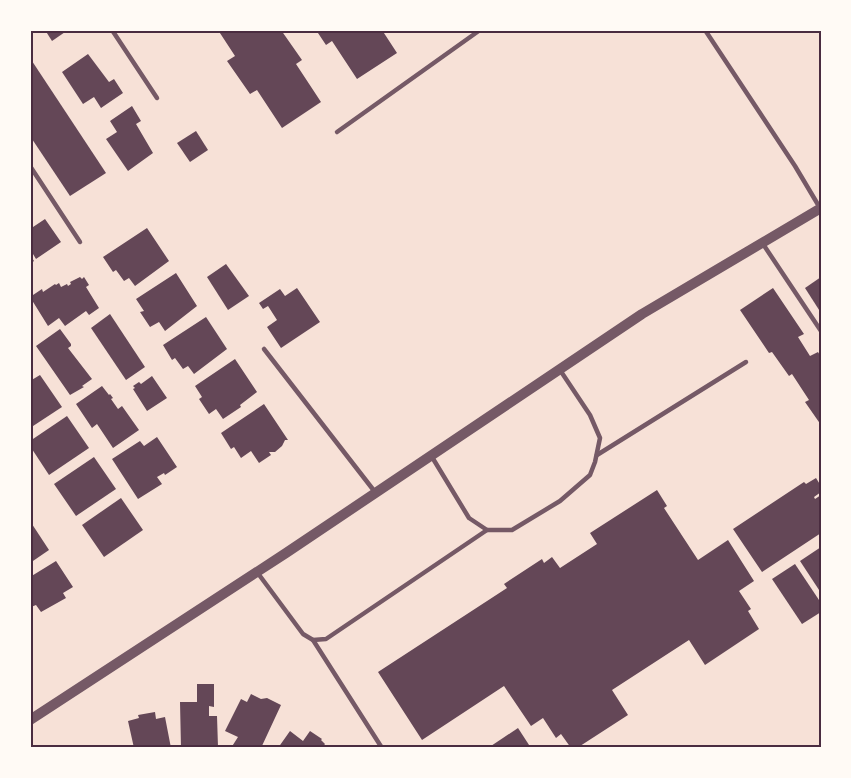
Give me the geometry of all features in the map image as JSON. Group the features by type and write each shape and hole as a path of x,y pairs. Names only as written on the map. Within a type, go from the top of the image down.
{"street":[{"path":"30,720 257,572 642,314 820,208"}],"lane":[{"path":"112,30 157,98"},
{"path":"337,132 480,30"},
{"path":"705,30 820,208"},
{"path":"30,166 80,242"},
{"path":"761,242 821,331"},
{"path":"264,349 375,492"},
{"path":"597,455 746,362"},
{"path":"430,455 469,518 487,530 512,530 560,501 590,475 600,438 590,415 560,369"},
{"path":"313,640 326,639 487,530"},
{"path":"257,572 303,634 313,640 382,748"}],"building":[{"path":"45,30 68,30 52,41"},
{"path":"218,30 281,30 302,60 296,64 321,102 282,128 257,90 250,94 227,61 235,56"},
{"path":"316,30 382,30 397,53 357,79 332,41 326,45"},
{"path":"88,54 109,82 114,79 123,93 101,108 94,97 83,104 62,72"},
{"path":"30,58 106,173 70,196 30,136"},
{"path":"132,106 141,121 136,124 153,153 128,171 106,139 117,132 110,121"},
{"path":"196,131 208,150 190,162 177,143"},
{"path":"45,219 61,242 36,259 33,254 31,256 34,261 30,264 30,229"},
{"path":"147,228 169,261 135,286 129,278 124,281 116,270 113,272 103,257"},
{"path":"226,264 249,296 228,310 207,277"},
{"path":"176,273 197,306 165,331 159,322 150,327 140,312 144,311 136,299"},
{"path":"80,277 82,279 84,277 89,285 86,287 99,308 89,315 86,311 65,326 59,318 48,326 30,297 55,284 59,283 61,287 67,284 68,286 70,282"},
{"path":"821,277 821,313 805,288"},
{"path":"297,288 320,322 281,348 267,327 277,320 268,306 263,309 259,303 280,289 285,296"},
{"path":"773,288 804,334 798,337 810,356 818,352 821,357 821,425 805,402 809,400 792,374 789,376 772,352 769,353 740,310"},
{"path":"110,314 145,367 126,380 91,328"},
{"path":"206,317 227,349 194,374 188,366 183,369 175,358 172,360 163,345"},
{"path":"60,329 71,344 68,348 92,379 70,395 36,346"},
{"path":"235,359 257,392 223,419 216,409 209,414 199,399 202,397 195,386"},
{"path":"40,375 62,407 30,428 30,381"},
{"path":"152,376 167,398 147,411 133,386 139,382 141,384"},
{"path":"102,386 113,398 111,399 118,409 122,406 139,430 113,448 97,424 92,428 76,404"},
{"path":"264,404 288,440 285,440 275,452 269,452 271,455 259,463 251,451 241,458 234,447 231,449 221,433"},
{"path":"67,416 89,448 49,475 30,446 30,441"},
{"path":"157,437 177,467 157,477 162,484 138,499 112,459 140,441 144,446"},
{"path":"94,457 116,489 76,516 54,484"},
{"path":"816,478 821,486 821,492 814,497 815,499 821,495 821,533 762,572 733,529 804,482 806,484"},
{"path":"657,490 667,506 664,508 698,560 728,540 754,581 739,591 751,609 748,611 759,629 705,665 689,640 612,690 628,715 577,748 571,748 561,734 556,738 543,718 531,726 504,686 422,740 378,672 507,588 504,584 542,559 544,563 552,557 560,568 597,544 590,533"},
{"path":"121,498 143,530 104,557 82,525"},
{"path":"30,521 49,550 30,563"},
{"path":"821,547 821,593 800,561"},
{"path":"56,561 73,587 63,593 66,598 41,612 36,605 30,606 30,577"},
{"path":"795,564 821,603 821,612 802,624 772,579"},
{"path":"197,684 214,684 214,707 209,706 209,716 217,716 218,747 181,748 180,702 197,702"},
{"path":"251,694 281,705 261,748 231,748 238,737 225,731 241,699 247,702"},
{"path":"155,712 156,719 165,717 171,748 134,748 128,721 139,718 138,715"},
{"path":"518,728 531,748 488,748"},
{"path":"290,731 303,741 310,731 322,739 325,744 322,748 278,748"}]}
